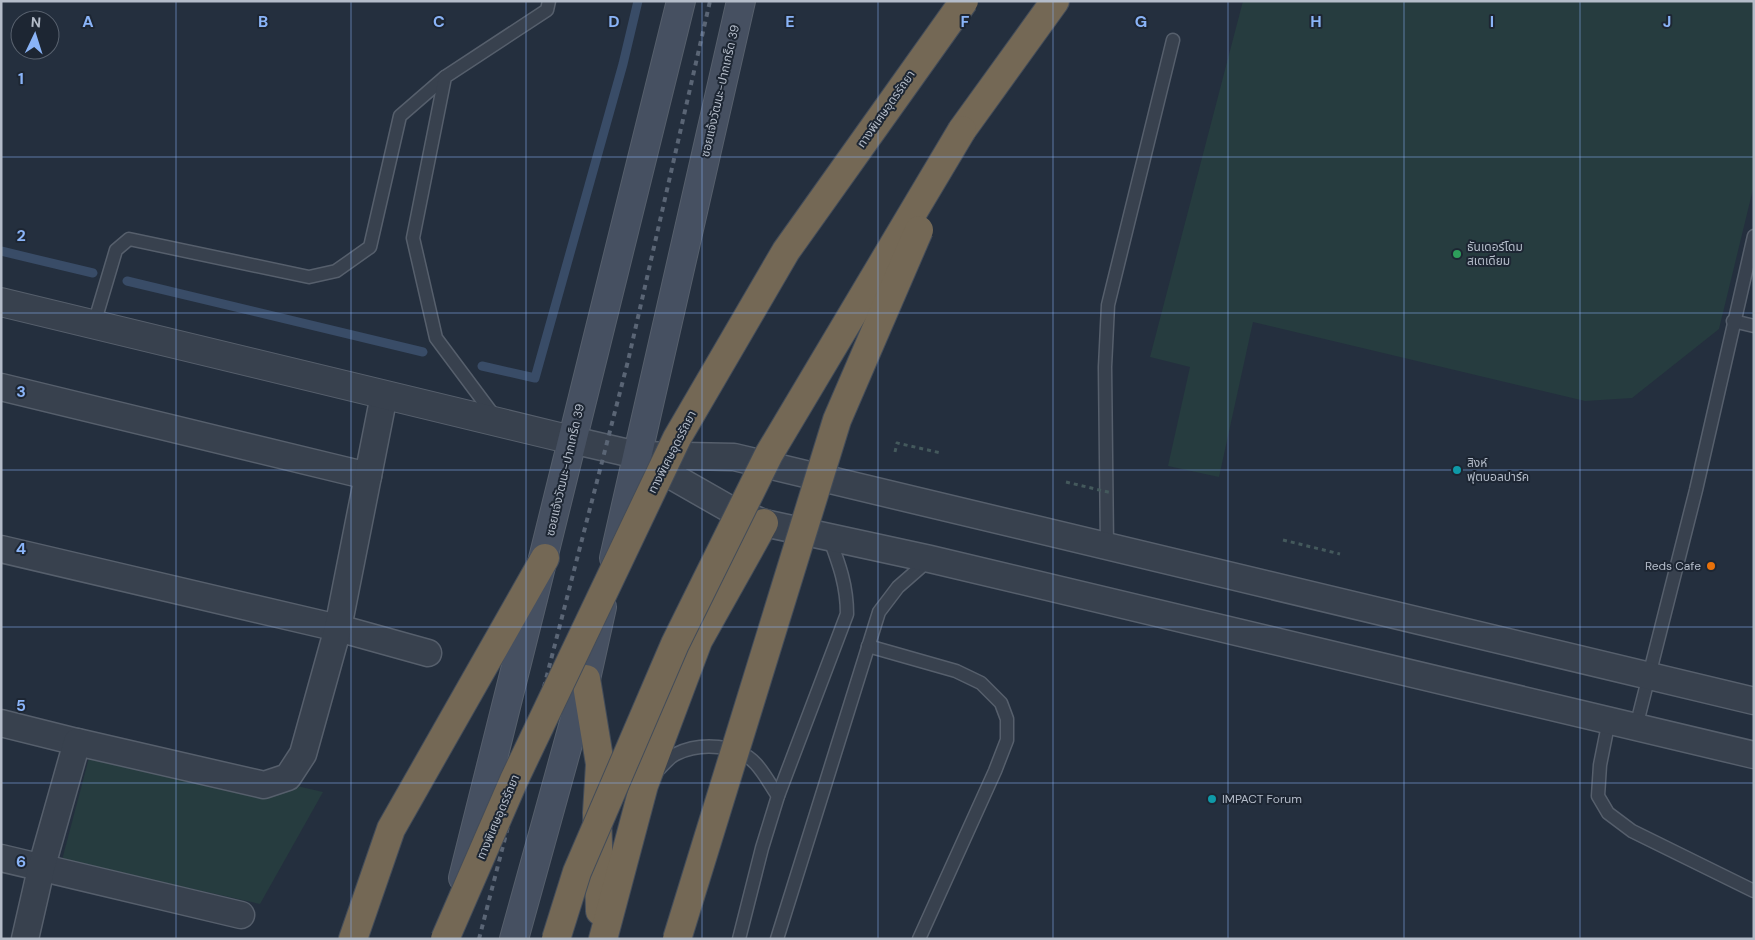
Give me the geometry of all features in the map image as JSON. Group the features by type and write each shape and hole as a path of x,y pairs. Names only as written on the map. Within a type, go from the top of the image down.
{"highway":[{"name":"ทางพิเศษอุดรรัถยา","path":"447,939 514,780 677,438 786,251 964,1"},
{"path":"556,939 577,872 675,644 769,454 962,130 1055,1"},
{"path":"677,939 837,420 962,130"},
{"path":"601,939 644,785 698,640 764,523"},
{"path":"353,939 391,830 545,558"},
{"path":"586,679 600,764 598,813 601,939"}],"main road":[{"name":"ซอยแจ้งวัฒนะ-ปากเกร็ด 39","path":"447,939 545,558 572,440 681,1"},
{"name":"ซอยแจ้งวัฒนะ-ปากเกร็ด 39","path":"514,939 586,679 741,1"}],"street":[{"path":"1,302 637,455 734,457 1754,701"},
{"path":"1,387 368,476"},
{"path":"1,724 264,785 288,777 303,754 338,628 384,395"},
{"path":"637,455 726,507 764,523 930,559 1754,755"},
{"path":"1,549 338,628 428,653"},
{"path":"25,939 41,869 77,742"},
{"path":"1,858 241,915"}],"lane":[{"path":"94,324 116,250 129,239 309,277 336,271 370,248 400,116 445,77 547,10 549,1"},
{"path":"1107,546 1105,375 1108,305 1173,40"},
{"path":"445,77 413,238 436,338 500,423"},
{"path":"1636,727 1696,490 1754,236"},
{"path":"1734,321 1754,326"},
{"path":"739,939 762,848 778,796 847,614 847,595 843,575 829,536"},
{"path":"777,939 878,612 898,587 930,559"},
{"path":"868,646 956,671 981,683 1001,703 1007,720 1007,740 995,771 919,939"},
{"path":"1609,720 1600,765 1598,796 1608,813 1632,831 1754,891"},
{"path":"644,785 675,754 693,748 714,746 735,750 756,763 778,796"}],"path":[{"path":"895,452 897,443 941,453"},
{"path":"1066,482 1112,493"},
{"path":"1283,540 1340,554"}],"green space":[{"name":"ธันเดอร์โดม สเตเดียม","path":"1243,1 1754,1 1754,185 1719,329 1632,398 1585,401 1253,322 1219,477 1168,466 1190,367 1150,357"},
{"path":"94,739 323,792 260,904 62,860"}],"waterway":[{"path":"482,366 535,378 623,64 638,1"},
{"path":"1,251 93,273"},
{"path":"127,281 423,352"}],"railway":[{"path":"479,939 628,361 710,1"}],"place":[{"name":"ธันเดอร์โดม สเตเดียม","path":"1457,254"},
{"name":"สิงห์ ฟุตบอลปาร์ค","path":"1457,470"},
{"name":"Reds Cafe","path":"1711,566"},
{"name":"IMPACT Forum","path":"1212,799"}]}
